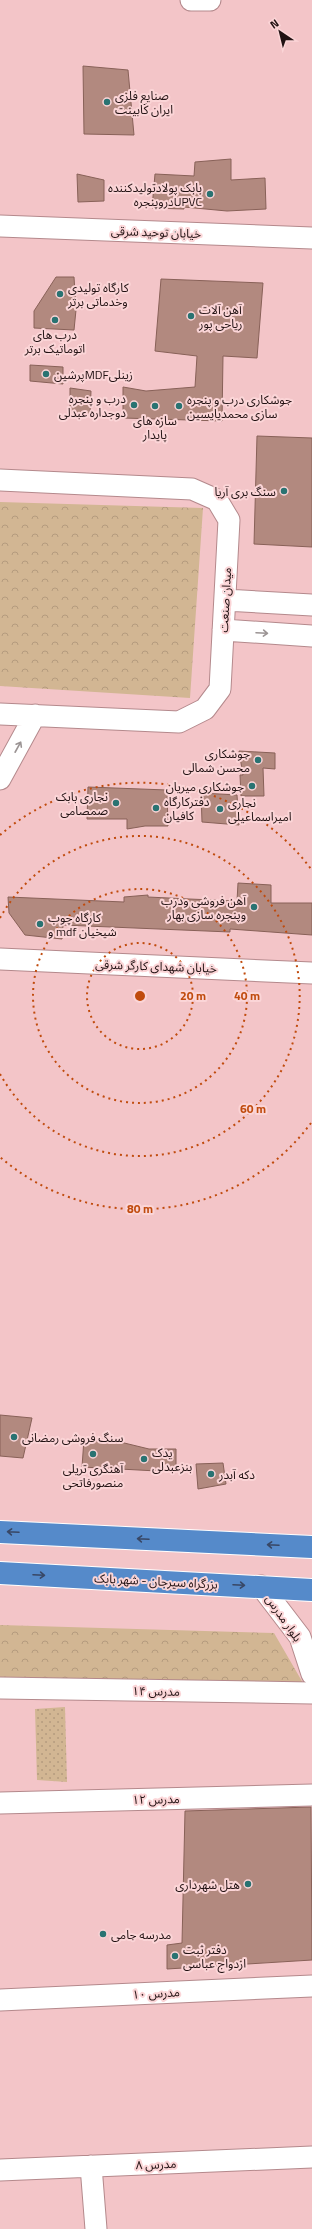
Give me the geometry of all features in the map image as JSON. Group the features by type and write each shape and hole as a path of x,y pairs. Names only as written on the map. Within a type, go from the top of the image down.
{"highway":[{"path":"0,1532 312,1547"},
{"name":"بزرگراه سیرجان - شهر بابک","path":"0,1573 261,1586 312,1590"}],"street":[{"path":"191,0 210,0"},
{"name":"خیابان توحید شرقی","path":"0,226 312,238"},
{"name":"میدان صنعت","path":"0,480 192,489 217,500 229,520 220,689 205,709 179,722 0,714"},
{"path":"223,630 308,635 309,605 225,600"},
{"path":"0,779 35,715"},
{"name":"خیابان شهدای کارگر شرقی","path":"0,959 312,973"},
{"name":"بلوار مدرس","path":"261,1586 300,1637 312,1674"},
{"name":"مدرس ۱۴","path":"0,1688 312,1693"},
{"name":"مدرس ۱۲","path":"0,1803 312,1795"},
{"name":"مدرس ۱۰","path":"0,2000 312,1986"},
{"name":"مدرس ۸","path":"0,2170 312,2157"},
{"path":"91,2166 96,2229"}],"green space":[{"path":"0,502 203,508 190,698 0,686"},
{"path":"0,1625 274,1633 303,1683 0,1681"},
{"path":"65,1707 67,1782 37,1780 35,1709"}],"building":[{"name":"صنایع فلزی ایران کابینت","path":"83,66 128,70 134,135 84,134"},
{"path":"231,159 231,180 265,178 266,209 227,211 184,207 184,209 152,208 155,174 194,176 195,162"},
{"path":"77,174 104,180 104,201 78,202"},
{"path":"56,277 74,277 76,310 74,330 34,328 34,311"},
{"path":"161,279 263,283 257,358 223,356 222,421 123,418 123,387 146,391 195,387 197,356 155,351"},
{"name":"پرشینMDFزینلی","path":"30,365 63,367 63,384 30,381"},
{"path":"70,388 91,391 90,416 70,413"},
{"name":"سنگ بری آریا","path":"257,436 312,438 312,547 254,544"},
{"path":"239,751 275,753 275,769 263,768 264,796 241,796 240,775 243,775"},
{"path":"88,787 167,790 168,826 145,826 127,829 127,819 87,819"},
{"name":"نجاری امیراسماعیلی","path":"201,793 237,795 239,825 202,822"},
{"path":"238,883 271,885 271,903 312,903 312,935 230,929 230,932 63,925 62,939 25,935 9,913 8,897 124,902 124,897 148,895 148,897 237,901"},
{"name":"سنگ فروشی رمضانی","path":"0,1415 32,1418 23,1458 0,1456"},
{"path":"84,1439 116,1441 149,1449 176,1449 176,1472 82,1467"},
{"name":"دکه آبدر","path":"223,1463 226,1484 198,1489 196,1464"},
{"name":"هتل شهرداری","path":"311,1807 312,1960 167,1969 167,1945 182,1943 185,1811"}],"place":[{"name":"صنایع فلزی ایران کابینت","path":"107,102"},
{"name":"بابک پولادتولیدکننده دروپنجرهUPVC","path":"210,194"},
{"name":"کارگاه تولیدی وخدماتی برتر","path":"60,294"},
{"name":"آهن آلات ریاحی پور","path":"191,316"},
{"name":"درب های اتوماتیک برتر","path":"55,320"},
{"name":"پرشینMDFزینلی","path":"46,374"},
{"name":"درب و پنجره دوجداره عبدلی","path":"134,405"},
{"name":"سازه های پایدار","path":"155,406"},
{"name":"جوشکاری درب و پنجره سازی محمدیایسین","path":"179,406"},
{"name":"سنگ بری آریا","path":"284,491"},
{"name":"جوشکاری محسن شمالی","path":"258,760"},
{"name":"جوشکاری میریان","path":"252,786"},
{"name":"نجاری بابک صمصامی","path":"116,803"},
{"name":"دفترکارگاه کافیان","path":"156,808"},
{"name":"نجاری امیراسماعیلی","path":"220,809"},
{"name":"آهن فروشی ودرب وپنجره سازی بهار","path":"254,907"},
{"name":"کارگاه چوب و mdf شیخیان","path":"40,924"},
{"name":"سنگ فروشی رمضانی","path":"14,1437"},
{"name":"آهنگری تریلی منصورفاتحی","path":"93,1454"},
{"name":"یدک بنزعبدلی","path":"144,1459"},
{"name":"دکه آبدر","path":"211,1474"},
{"name":"هتل شهرداری","path":"248,1884"},
{"name":"مدرسه جامی","path":"103,1934"},
{"name":"دفتر ثبت ازدواج عباسی","path":"175,1956"}]}
